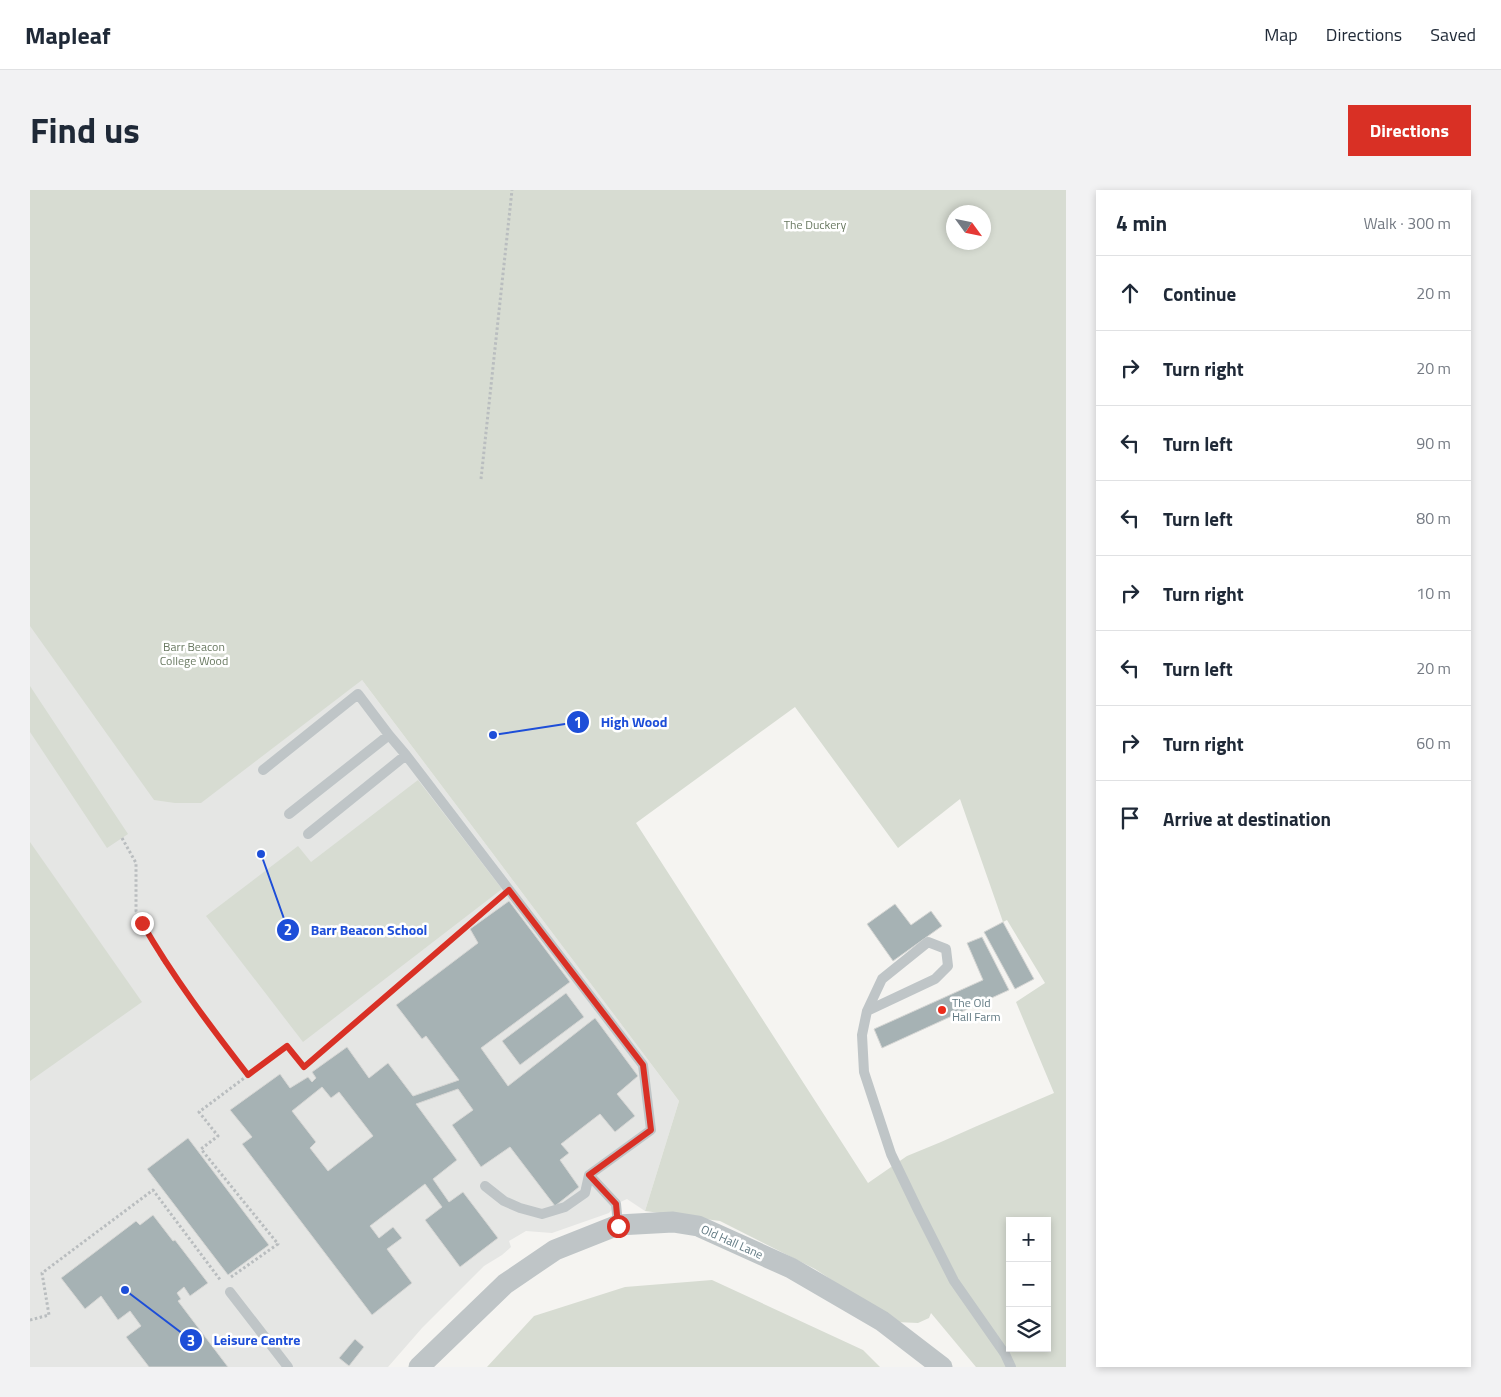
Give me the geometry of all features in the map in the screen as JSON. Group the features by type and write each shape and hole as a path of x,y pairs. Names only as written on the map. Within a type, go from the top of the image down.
{"street":[{"name":"Old Hall Lane","path":"419,1367 505,1284 555,1250 618,1226 673,1222 698,1226 791,1268 882,1321 942,1367"}],"lane":[{"path":"263,770 358,694 643,1065 651,1130 589,1175 586,1193 565,1207 542,1214 504,1202 485,1186"},
{"path":"289,814 389,735"},
{"path":"308,834 406,755"},
{"path":"867,1010 935,979 948,966 946,949 928,942 882,980 867,1010 862,1035 864,1072 891,1154 954,1281 1005,1354 1011,1367"},
{"path":"589,1175 616,1204 618,1226"},
{"path":"230,1292 288,1367"}],"path":[{"path":"481,479 512,190"},
{"path":"122,838 136,863 136,911 142,923 162,959 217,1036 248,1075"},
{"path":"223,1283 278,1244 201,1149 218,1136 199,1112 287,1046 304,1067 509,890"},
{"path":"30,1320 49,1315 42,1273 152,1190 230,1292"}],"shaded area":[{"path":"30,381 362,680 679,1101 645,1211 627,1199 616,1204 609,1213 552,1233 526,1231 509,1241 511,1247 484,1266 422,1328 388,1367 30,1367"}],"green space":[{"path":"30,190 1066,190 1066,1367 976,1367 931,1313 929,1318 918,1323 896,1322 815,1269 720,1221 645,1211 679,1101 362,680 201,803 175,803 154,800 30,626","holes":["795,707 898,848 960,799 1003,922 1007,920 1045,983 1016,1002 1054,1093 907,1156 868,1183 636,823"]},
{"path":"30,686 128,834 107,848 30,732"},
{"path":"418,780 502,889 303,1042 206,916 298,846 311,862"},
{"path":"30,842 142,1002 30,1081"},
{"path":"712,1280 863,1350 880,1367 487,1367 534,1316 625,1287"}],"building":[{"path":"509,901 570,982 481,1048 508,1086 595,1018 638,1076 617,1094 635,1116 615,1132 600,1114 561,1144 569,1153 560,1160 579,1187 555,1206 510,1147 481,1167 452,1125 473,1110 458,1089 416,1104 457,1160 433,1179 449,1202 463,1192 498,1238 460,1267 425,1220 442,1207 425,1184 370,1226 379,1238 393,1227 402,1238 387,1249 412,1283 372,1315 242,1144 252,1137 230,1110 280,1074 290,1088 308,1077 312,1082 316,1078 312,1072 347,1047 369,1078 388,1063 413,1096 459,1080 426,1036 422,1039 396,1005 478,943 470,929","holes":["322,1087 331,1098 339,1092 373,1136 328,1171 310,1148 316,1142 292,1111"]},
{"path":"895,904 911,925 931,911 942,926 893,961 867,924"},
{"name":"The Old Hall Farm","path":"1003,922 1034,979 1015,989 984,932"},
{"name":"The Old Hall Farm","path":"982,937 1009,990 882,1048 874,1029 983,980 967,943"},
{"path":"566,993 584,1017 520,1065 502,1041"},
{"path":"188,1138 269,1245 228,1275 147,1169"},
{"path":"153,1215 208,1283 190,1296 184,1287 177,1293 181,1299 178,1301 228,1367 149,1367 126,1337 141,1326 130,1311 118,1320 101,1296 85,1309 61,1278 136,1221 140,1225"},
{"path":"355,1339 364,1347 349,1366 339,1358"}],"place":[{"name":"High Wood","path":"493,735"},
{"name":"Barr Beacon School","path":"261,854"},
{"name":"The Old Hall Farm","path":"942,1010"},
{"name":"Leisure Centre","path":"125,1290"}],"route":[{"path":"142,923 162,959 217,1036 248,1075 287,1046 304,1067 509,890 643,1065 651,1130 589,1175 616,1204 618,1226"}],"park label":[{"name":"The Duckery","path":"815,225"},
{"name":"Barr Beacon College Wood","path":"194,654"}]}
